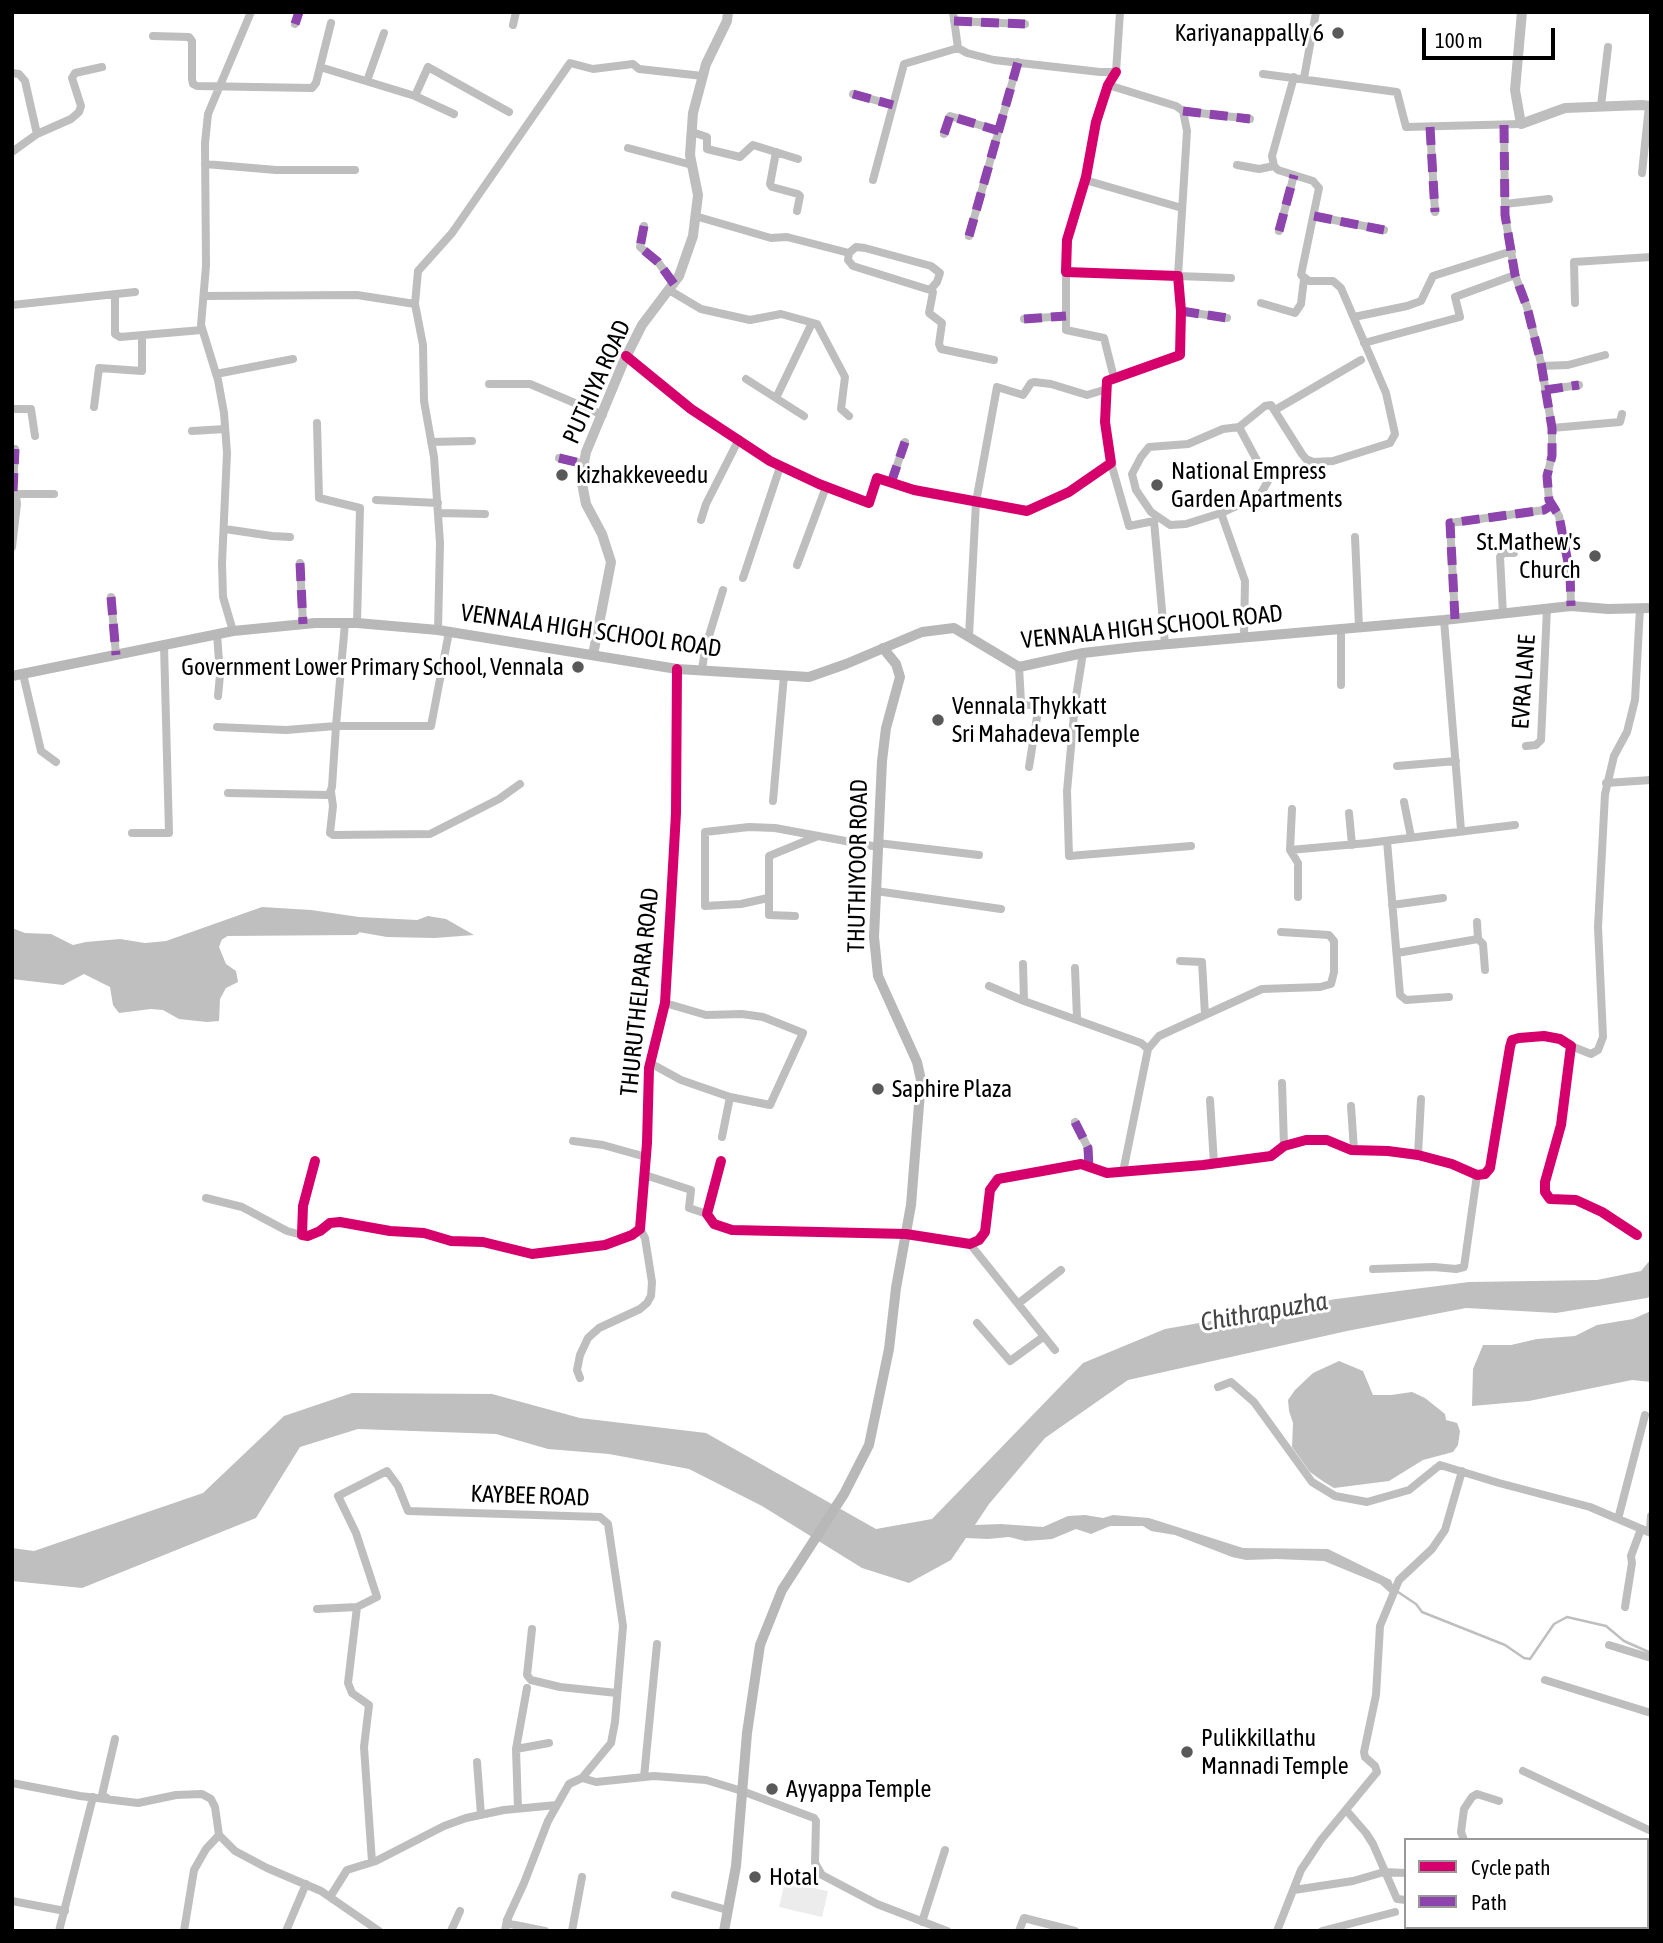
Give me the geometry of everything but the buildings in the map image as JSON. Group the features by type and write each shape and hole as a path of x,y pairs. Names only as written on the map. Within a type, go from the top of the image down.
{"main road":[{"name":"VENNALA HIGH SCHOOL ROAD","path":"17,675 233,631 303,624 351,623 444,631 677,669 809,677 922,632 954,628 1020,667 1083,653 1165,644 1450,620 1571,606 1608,610 1645,608"},
{"name":"THUTHIYOOR ROAD","path":"724,1931 736,1866 742,1791 760,1646 782,1590 844,1494 869,1445 890,1349 896,1288 916,1154 921,1080 917,1062 878,976 874,937 882,761 886,727 900,677 896,664 883,648"}],"street":[{"path":"233,631 223,597 225,429 216,374 201,325 204,296 205,163 208,114 251,12"},
{"path":"295,24 299,12"},
{"path":"513,25 516,12"},
{"name":"PUTHIYA ROAD","path":"593,655 611,562 602,534 586,505 581,478 586,452 626,356 642,325 679,276 692,236 698,195 690,155 693,113 706,64 727,20 728,12"},
{"path":"1114,378 1104,338 1066,330 1066,272 1067,240 1085,180 1096,121 1108,85 1116,72 1120,12"},
{"path":"1304,78 1316,12"},
{"path":"1521,12 1515,90 1521,124"},
{"path":"958,48 953,17 1024,24"},
{"path":"153,36 189,37 192,41 193,85 312,88 331,23"},
{"path":"367,80 384,33"},
{"path":"1601,106 1608,47"},
{"path":"873,180 904,64 958,48 979,56 1018,62 1116,72"},
{"path":"969,236 1018,62"},
{"path":"217,727 286,730 336,726 431,726 444,631 438,508 424,401 423,345 415,303 418,271 452,233 570,63 593,69 633,64 639,69 703,76"},
{"path":"12,152 37,134 71,119 79,112 81,106 72,78 75,73 103,67"},
{"path":"320,67 415,96 454,114"},
{"path":"415,96 428,67 509,112"},
{"path":"12,73 19,74 25,81 37,134"},
{"path":"1263,74 1397,92 1406,127 1521,124 1565,108 1650,106 1642,173"},
{"path":"1274,166 1272,156 1294,77"},
{"path":"1108,85 1176,106 1183,111 1250,119"},
{"path":"853,94 893,105"},
{"path":"1165,644 1154,521 1129,526 1111,463 1105,422 1107,380 1180,355 1181,311 1178,276 1187,131 1183,111"},
{"path":"944,134 950,116 999,131"},
{"path":"1504,125 1505,204 1515,275 1527,307 1552,428 1552,456 1547,476 1549,500 1559,516 1570,573 1571,606"},
{"path":"1430,127 1435,212"},
{"path":"692,132 707,137 707,149 740,157 753,145 798,159"},
{"path":"628,148 692,165"},
{"path":"776,152 770,184 772,187 798,194 800,197 797,211"},
{"path":"205,163 276,170 355,170"},
{"path":"1237,165 1259,169 1274,166 1317,183 1319,195 1301,268 1304,279 1301,304 1295,313 1261,303"},
{"path":"1279,230 1294,175"},
{"path":"1085,180 1182,208"},
{"path":"1505,204 1549,199"},
{"path":"695,216 771,238 787,237 849,253"},
{"path":"1314,216 1384,230"},
{"path":"644,226 640,247 658,262 671,287 701,309 750,320 781,314 817,324 845,377 841,410 849,416"},
{"path":"930,290 940,273 931,266 865,248 856,247 849,253 848,260 853,266 933,292 929,313 942,323 939,344 941,349 994,360"},
{"path":"1354,317 1407,306 1421,300 1433,276 1512,251"},
{"path":"1576,303 1573,262 1651,257"},
{"path":"1066,272 1231,278"},
{"path":"1364,344 1460,317 1455,297 1515,275"},
{"path":"1239,427 1268,481 1260,495 1220,513 1186,524 1170,525 1144,505 1136,491 1132,474 1149,447 1188,444 1223,429 1239,427 1265,406 1271,405 1302,454 1313,462 1333,461 1390,443 1395,434 1386,393 1376,366 1338,284 1304,279"},
{"path":"12,305 135,292"},
{"path":"115,295 115,334 120,337 202,330"},
{"path":"204,296 357,295 415,303"},
{"path":"1181,311 1227,318"},
{"path":"1024,319 1066,316"},
{"path":"776,398 812,323"},
{"path":"94,407 99,368 142,370 142,336"},
{"path":"1541,366 1568,365 1605,355"},
{"path":"626,356 691,409 780,467 869,503 877,478 1027,512 1069,492 1111,463"},
{"path":"216,374 293,359"},
{"path":"1275,410 1361,360"},
{"path":"746,379 804,416"},
{"path":"968,636 976,502 997,387 1023,395 1034,382 1051,384 1087,395 1107,389"},
{"path":"489,384 530,384 603,415"},
{"path":"1545,390 1579,386"},
{"path":"12,409 31,409 35,436"},
{"path":"1552,428 1620,422 1622,414"},
{"path":"317,423 319,498 360,508 351,623 336,726 330,833 430,834 499,799 520,784"},
{"path":"192,430 225,429"},
{"path":"701,520 706,504 739,439"},
{"path":"431,442 472,441"},
{"path":"891,483 905,442"},
{"path":"13,541 17,504 14,492 15,449"},
{"path":"559,458 584,464"},
{"path":"743,578 780,467"},
{"path":"797,565 826,487"},
{"path":"14,492 54,494"},
{"path":"376,500 485,514"},
{"path":"1461,830 1450,620 1450,523 1544,510 1552,505"},
{"path":"1220,513 1245,581 1244,637"},
{"path":"225,529 290,537"},
{"path":"1355,537 1359,627"},
{"path":"1503,614 1500,557 1503,553 1514,553"},
{"path":"300,563 303,624"},
{"path":"702,670 705,649 723,590"},
{"path":"111,597 116,655"},
{"name":"EVRA LANE","path":"1525,746 1536,746 1541,740 1547,608"},
{"path":"645,1175 691,1190 689,1208 707,1213 714,1224 732,1230 906,1234 970,1244 979,1240 985,1232 990,1190 998,1179 1081,1164 1107,1173 1214,1164 1270,1156 1284,1146 1306,1140 1327,1140 1354,1150 1418,1155 1452,1164 1477,1175 1485,1174 1490,1168 1512,1040 1544,1036 1560,1039 1591,1054 1598,1050 1603,1037 1598,927 1606,783 1614,756 1627,732 1634,700 1645,608"},
{"path":"1341,629 1341,685"},
{"path":"218,634 218,696"},
{"path":"132,833 169,833 164,645"},
{"path":"1083,653 1067,791 1069,856 1191,846"},
{"path":"1020,667 1021,702 1034,705 1038,712 1029,767"},
{"name":"THURUTHELPARA ROAD","path":"640,1228 650,1063 665,1003 676,813 677,669"},
{"path":"17,675 41,751 56,762"},
{"path":"773,801 784,675"},
{"path":"1397,766 1456,761"},
{"path":"1606,783 1651,780"},
{"path":"228,793 320,795 331,792"},
{"path":"1404,802 1411,837"},
{"path":"1292,809 1290,850 1298,863 1298,897"},
{"path":"1349,813 1352,845"},
{"path":"1290,850 1515,825"},
{"path":"768,898 741,904 705,906 705,832 749,827 789,830 878,845 979,855"},
{"path":"789,830 791,847"},
{"path":"795,916 769,915 769,856 821,835"},
{"path":"1387,841 1402,998 1449,997"},
{"path":"876,891 1001,909"},
{"path":"1392,905 1443,898"},
{"path":"1477,922 1478,939 1483,944 1485,970"},
{"path":"1124,1172 1148,1049 1158,1036 1262,989 1320,987 1331,984 1334,972 1334,941 1329,935 1280,932"},
{"path":"1397,953 1478,939"},
{"path":"1180,961 1202,962 1205,1015"},
{"path":"1023,964 1024,1001"},
{"path":"1075,968 1077,1018"},
{"path":"989,986 1141,1043 1148,1049"},
{"path":"650,1063 681,1080 730,1097 770,1105 803,1033 763,1017 742,1014 706,1015 665,1003"},
{"path":"1572,1046 1561,1125 1545,1182 1545,1192 1550,1199 1576,1200 1602,1212 1637,1235"},
{"path":"1282,1083 1284,1146"},
{"path":"722,1137 730,1097"},
{"path":"1418,1155 1421,1098"},
{"path":"1210,1100 1214,1164"},
{"path":"1351,1106 1354,1150"},
{"path":"1075,1122 1087,1149 1090,1167"},
{"path":"573,1140 603,1144 646,1157"},
{"path":"302,1234 303,1206 315,1161"},
{"path":"707,1213 721,1161"},
{"path":"1373,1269 1464,1267 1477,1175"},
{"path":"206,1198 235,1205 287,1231 308,1236 330,1223 340,1222 390,1231 424,1233 452,1241 483,1242 532,1254 605,1245 632,1235 640,1228 645,1238 652,1282 651,1296 648,1303 640,1309 599,1328 588,1338 578,1363 580,1378"},
{"path":"970,1244 1055,1350"},
{"path":"1019,1303 1060,1270"},
{"path":"977,1323 1010,1361 1043,1337"},
{"path":"1218,1387 1231,1382 1254,1402 1312,1482 1335,1496 1367,1502 1409,1490 1440,1465 1590,1507 1647,1531"},
{"path":"1618,1520 1645,1415"},
{"name":"KAYBEE ROAD","path":"358,1607 377,1597 356,1532 338,1496 387,1471 398,1486 408,1511 600,1517 608,1524 623,1626 611,1744 582,1778 569,1784 557,1805 507,1920 505,1931"},
{"path":"1277,1931 1301,1870 1377,1772 1364,1752 1376,1695 1380,1626 1396,1584 1432,1549 1445,1530 1462,1471"},
{"path":"1625,1607 1631,1556 1647,1531 1651,1516"},
{"path":"317,1609 358,1607 348,1683 352,1693 369,1704 364,1747 372,1862"},
{"path":"532,1629 527,1675 531,1680 560,1687 617,1693"},
{"path":"644,1777 657,1644"},
{"path":"1609,1645 1651,1658"},
{"path":"1545,1680 1651,1713"},
{"path":"518,1809 516,1749 527,1688"},
{"path":"109,1798 102,1795 115,1739"},
{"path":"516,1749 548,1743"},
{"path":"477,1762 481,1815"},
{"path":"1523,1771 1651,1831"},
{"path":"582,1778 596,1782 644,1777 706,1780 814,1818 816,1863 822,1875 877,1904 947,1931"},
{"path":"12,1783 138,1803 176,1795 202,1794 211,1798 215,1807 219,1835 235,1851 330,1897 379,1931"},
{"path":"1463,1838 1461,1832 1464,1809 1472,1797 1477,1794 1499,1801"},
{"path":"59,1931 93,1797"},
{"path":"330,1897 347,1870 372,1862 420,1837 466,1818 557,1805"},
{"path":"1346,1810 1366,1833 1397,1899 1404,1900"},
{"path":"184,1931 194,1870 206,1849 219,1835"},
{"path":"922,1922 945,1850"},
{"path":"1294,1890 1353,1881 1384,1872 1404,1874"},
{"path":"572,1931 582,1877"},
{"path":"286,1931 306,1884"},
{"path":"675,1895 727,1910"},
{"path":"12,1901 65,1911"},
{"path":"451,1931 460,1911"},
{"path":"1322,1931 1395,1912"},
{"path":"1019,1931 1024,1918 1075,1931"},
{"path":"507,1920 510,1924 545,1931"}],"shaded area":[{"path":"785,1882 828,1891 822,1917 779,1907"}],"water":[{"path":"262,907 359,917 417,920 428,916 446,919 474,935 435,938 387,937 341,929 226,927 220,931 222,939 219,947 226,964 236,971 238,982 226,988 220,999 219,1021 179,1019 163,1010 151,1009 119,1013 113,1005 110,987 84,974 63,985 12,979 12,928 25,933 51,934 73,945 120,939 145,943 166,941"},
{"name":"Chithrapuzha","path":"1651,1259 1651,1296 1647,1298 1556,1313 1466,1308 1347,1331 1128,1380 1045,1438 989,1504 975,1525 1043,1527 1068,1516 1085,1515 1103,1518 1113,1515 1149,1518 1243,1548 1328,1549 1391,1580 1393,1585 1390,1593 1380,1584 1324,1561 1246,1560 1175,1535 1151,1531 1143,1526 1110,1526 1091,1534 1076,1529 1052,1539 1040,1540 1025,1541 1009,1537 966,1538 951,1560 909,1583 862,1568 762,1506 689,1469 609,1454 548,1449 496,1434 358,1429 300,1447 256,1518 82,1588 12,1581 12,1548 34,1551 203,1493 284,1416 352,1393 492,1394 580,1418 706,1433 876,1529 932,1519 1083,1363 1165,1329 1336,1299 1469,1282 1597,1280 1641,1271"},
{"path":"1651,1311 1651,1382 1632,1380 1529,1401 1472,1406 1473,1369 1483,1345 1511,1345 1537,1339 1575,1336 1597,1325 1633,1319"},
{"path":"1339,1361 1363,1371 1373,1395 1412,1392 1425,1398 1445,1414 1446,1420 1457,1423 1460,1431 1458,1445 1453,1452 1423,1460 1389,1481 1334,1488 1310,1472 1292,1447 1293,1423 1288,1400 1313,1373"}],"waterway":[{"path":"212,940 226,931 355,930"},
{"path":"1398,1592 1416,1604 1422,1612 1505,1645 1524,1658 1530,1659 1554,1624 1567,1617 1606,1626 1624,1641 1651,1653"}],"marked path":[{"path":"295,24 299,12"},
{"path":"954,21 1025,24"},
{"path":"969,236 1018,62"},
{"path":"853,94 893,105"},
{"path":"1183,111 1250,119"},
{"path":"944,134 950,116 999,131"},
{"path":"1504,125 1505,215 1515,275 1527,307 1541,363 1552,428 1552,456 1547,476 1549,500 1559,516 1570,573 1571,606"},
{"path":"1430,127 1435,212"},
{"path":"1279,231 1294,175"},
{"path":"1314,216 1384,230"},
{"path":"644,226 640,247 658,262 674,284"},
{"path":"1181,311 1227,318"},
{"path":"1024,319 1066,316"},
{"path":"1545,390 1579,385"},
{"path":"891,483 905,442"},
{"path":"13,491 15,449"},
{"path":"559,458 584,464"},
{"path":"1455,619 1450,523 1544,510 1552,505"},
{"path":"300,563 303,624"},
{"path":"111,597 116,655"},
{"path":"1075,1122 1088,1148 1089,1167"}],"cycle path":[{"path":"626,356 691,409 770,461 869,503 877,478 914,490 1027,511 1069,492 1111,463 1105,422 1107,381 1180,355 1181,311 1178,276 1066,272 1067,240 1086,177 1096,122 1108,85 1116,72"},
{"path":"315,1161 303,1206 302,1235 308,1236 330,1223 340,1222 390,1231 424,1233 451,1241 483,1242 532,1254 605,1245 632,1235 640,1229 647,1143 649,1068 665,1003 676,813 677,669"},
{"path":"721,1161 707,1214 714,1224 732,1230 906,1234 970,1244 979,1240 985,1232 990,1190 998,1179 1081,1164 1107,1173 1203,1165 1271,1156 1284,1146 1306,1140 1327,1140 1351,1150 1418,1155 1452,1164 1477,1175 1485,1174 1490,1168 1512,1040 1544,1036 1560,1039 1571,1046 1561,1125 1545,1182 1545,1192 1550,1199 1576,1200 1602,1212 1637,1235"}],"place":[{"name":"Kariyanappally 6","path":"1338,33"},
{"name":"kizhakkeveedu","path":"562,475"},
{"name":"National Empress Garden Apartments","path":"1157,485"},
{"name":"St.Mathew's Church","path":"1595,556"},
{"name":"Government Lower Primary School, Vennala","path":"578,667"},
{"name":"Vennala Thykkatt Sri Mahadeva Temple","path":"938,720"},
{"name":"Saphire Plaza","path":"878,1089"},
{"name":"Pulikkillathu Mannadi Temple","path":"1187,1752"},
{"name":"Ayyappa Temple","path":"772,1789"},
{"name":"Hotal","path":"755,1877"}]}
